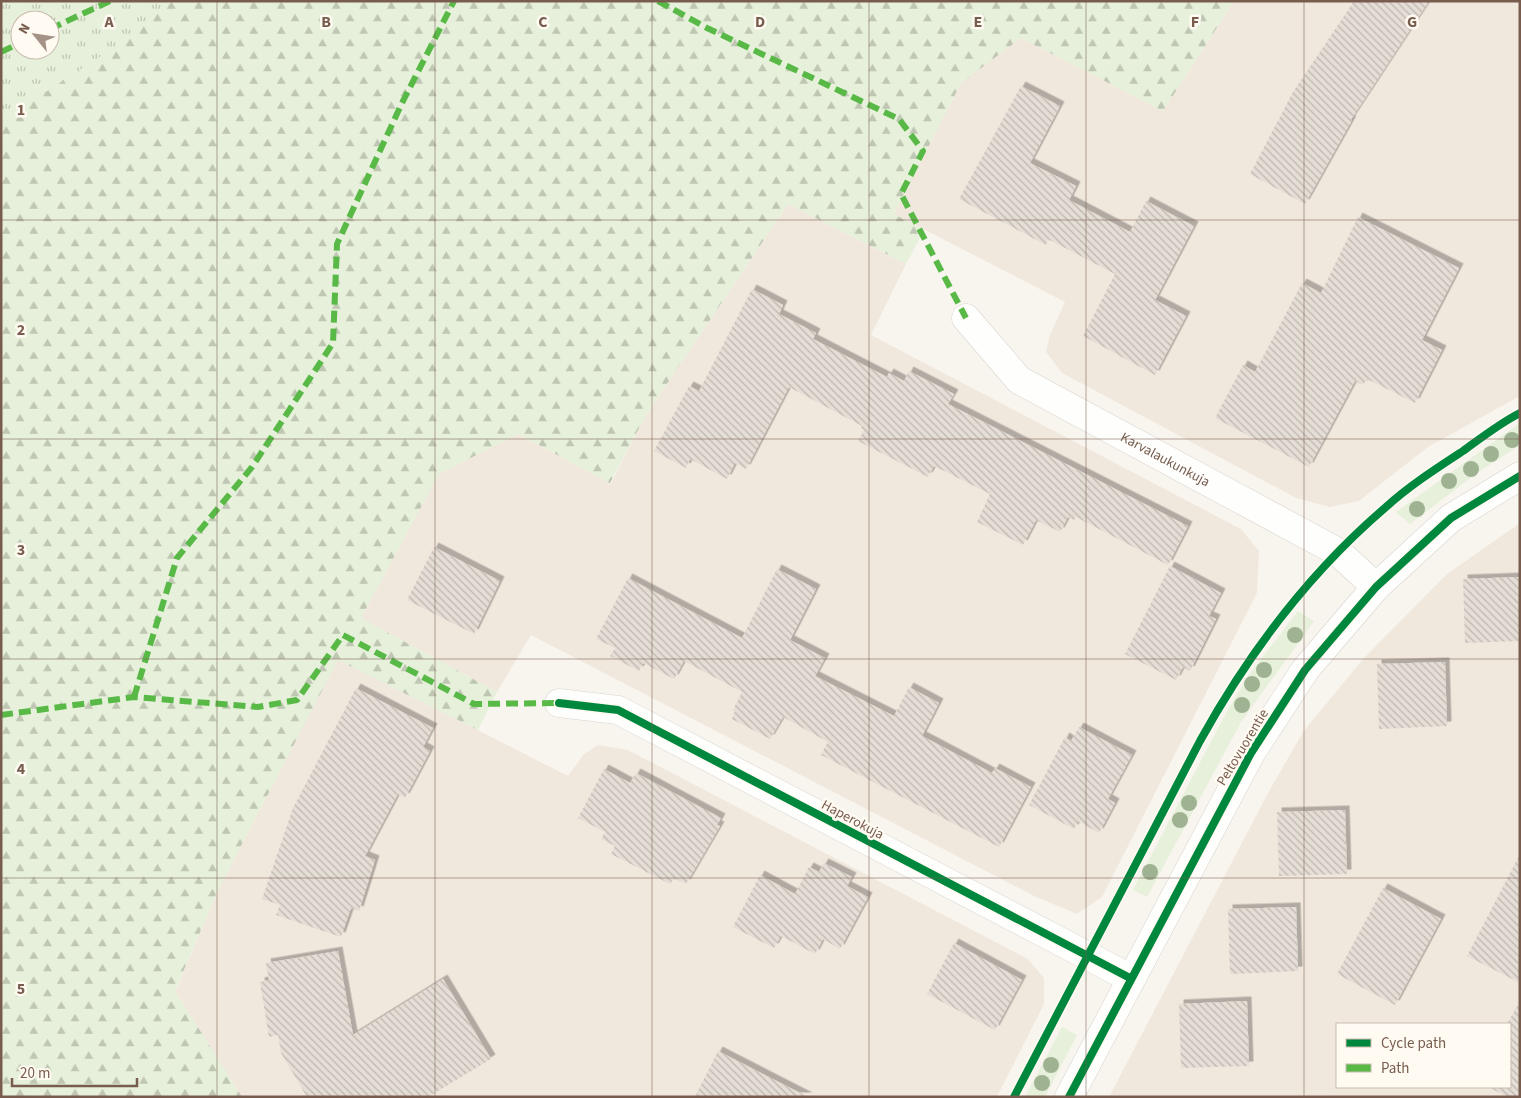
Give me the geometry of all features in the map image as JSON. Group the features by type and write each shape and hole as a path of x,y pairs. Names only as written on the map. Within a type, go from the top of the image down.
{"street":[{"name":"Karvalaukunkuja","path":"966,318 1019,380 1338,552 1376,587"},
{"name":"Peltovuorentie","path":"1069,1097 1250,753 1305,670 1376,587 1451,518 1520,476"},
{"name":"Haperokuja","path":"559,704 618,710 1130,978"}],"shaded area":[{"path":"1234,1 1520,1 1520,396 1428,447 1359,501 1330,507 1296,498 1062,373 1046,352 1050,335 1065,302 894,214 961,83 1020,37 1163,111"},
{"path":"788,204 906,264 871,335 1241,529 1259,551 1257,593 1102,897 1077,914 1036,897 531,635 497,692 361,618 439,473 518,434 611,483 646,415"},
{"path":"1520,523 1520,1097 1109,1097 1268,793 1303,732 1363,659 1447,574"},
{"path":"338,659 568,776 584,754 598,745 628,750 1028,959 1044,978 1044,1004 997,1097 242,1097 175,992 217,892"}],"green space":[{"path":"1,1 1234,1 1163,111 1021,38 961,83 894,214 924,230 906,264 788,204 646,415 610,483 518,434 439,474 361,618 497,692 478,730 338,660 217,892 175,991 242,1097 1,1097"},
{"path":"1,1 173,1 121,43 1,121"},
{"path":"1520,423 1520,445 1477,473 1410,524 1396,512"},
{"path":"1298,611 1314,621 1241,722 1147,897 1133,890 1225,715 1248,676"},
{"path":"1062,1027 1077,1035 1045,1097 1025,1097"}],"building":[{"path":"1354,1 1429,1 1350,121 1352,120 1305,204 1250,174 1293,92"},
{"path":"1021,86 1060,106 1030,163 1076,186 1069,200 1130,232 1146,201 1194,226 1155,300 1186,316 1155,375 1083,336 1115,274 1048,239 1046,245 959,199"},
{"path":"1358,217 1459,268 1422,340 1442,350 1415,403 1367,379 1363,385 1355,381 1309,467 1215,418 1243,365 1255,372 1302,283 1321,293"},
{"path":"752,289 783,305 779,314 816,333 813,339 887,377 889,373 904,381 909,371 954,394 948,404 1188,526 1168,565 1076,517 1074,520 1068,517 1060,532 1036,520 1023,545 977,522 990,494 934,466 928,477 858,441 864,430 861,428 862,426 789,387 746,469 735,463 727,479 690,459 686,468 654,451 689,386 699,391"},
{"path":"434,547 500,581 474,634 407,600"},
{"path":"1170,566 1221,593 1209,616 1216,619 1190,671 1183,667 1176,680 1125,654"},
{"path":"777,569 816,589 790,640 825,658 815,676 894,716 909,687 939,703 922,736 992,773 995,768 1031,787 999,847 821,755 828,742 783,717 770,739 732,719 735,711 733,710 742,692 684,661 674,679 643,663 639,671 610,656 615,648 596,639 628,578 742,638"},
{"path":"1520,577 1520,641 1465,643 1463,579"},
{"path":"1445,662 1447,726 1379,729 1377,664"},
{"path":"356,688 433,728 423,747 430,751 405,798 398,794 365,856 375,860 359,911 351,908 341,937 276,915 280,905 262,899 293,808"},
{"path":"1079,727 1132,755 1108,799 1115,803 1099,833 1078,821 1074,829 1029,805 1065,737 1071,741"},
{"path":"604,769 630,783 636,773 721,818 717,825 720,826 686,884 674,878 670,884 611,854 615,846 601,839 605,832 578,818"},
{"path":"1345,810 1347,874 1279,876 1277,812"},
{"path":"1520,854 1520,983 1467,956"},
{"path":"824,863 852,877 847,886 868,897 840,949 823,939 815,954 781,936 774,948 733,927 760,875 795,894 809,867 819,872"},
{"path":"1383,888 1441,919 1395,1005 1337,974"},
{"path":"1296,907 1298,971 1230,974 1228,909"},
{"path":"954,943 1022,980 995,1030 927,994"},
{"path":"338,951 353,1035 443,979 491,1059 428,1097 307,1097 281,1053 278,1035 269,1037 260,982 269,980 266,963"},
{"path":"1247,1001 1249,1066 1181,1068 1179,1004"},
{"path":"1520,1001 1520,1097 1508,1097 1490,1088 1511,1088 1511,1023 1508,1023"},
{"path":"718,1051 808,1097 695,1097"}],"marked path":[{"path":"60,24 110,1"},
{"path":"134,697 177,558 252,467 333,343 337,244 402,103 454,1"},
{"path":"658,1 707,28 899,119 923,151 901,194 966,318"},
{"path":"1,52 10,48"},
{"path":"1,715 134,697 258,707 297,700 343,635 474,704 559,703"}],"cycle path":[{"path":"1014,1097 1200,741 1239,677 1282,616 1332,559 1386,507 1423,478 1520,413"},
{"path":"1069,1097 1251,753 1305,670 1376,587 1451,518 1520,476"},
{"path":"559,703 618,710 1130,978"}]}
